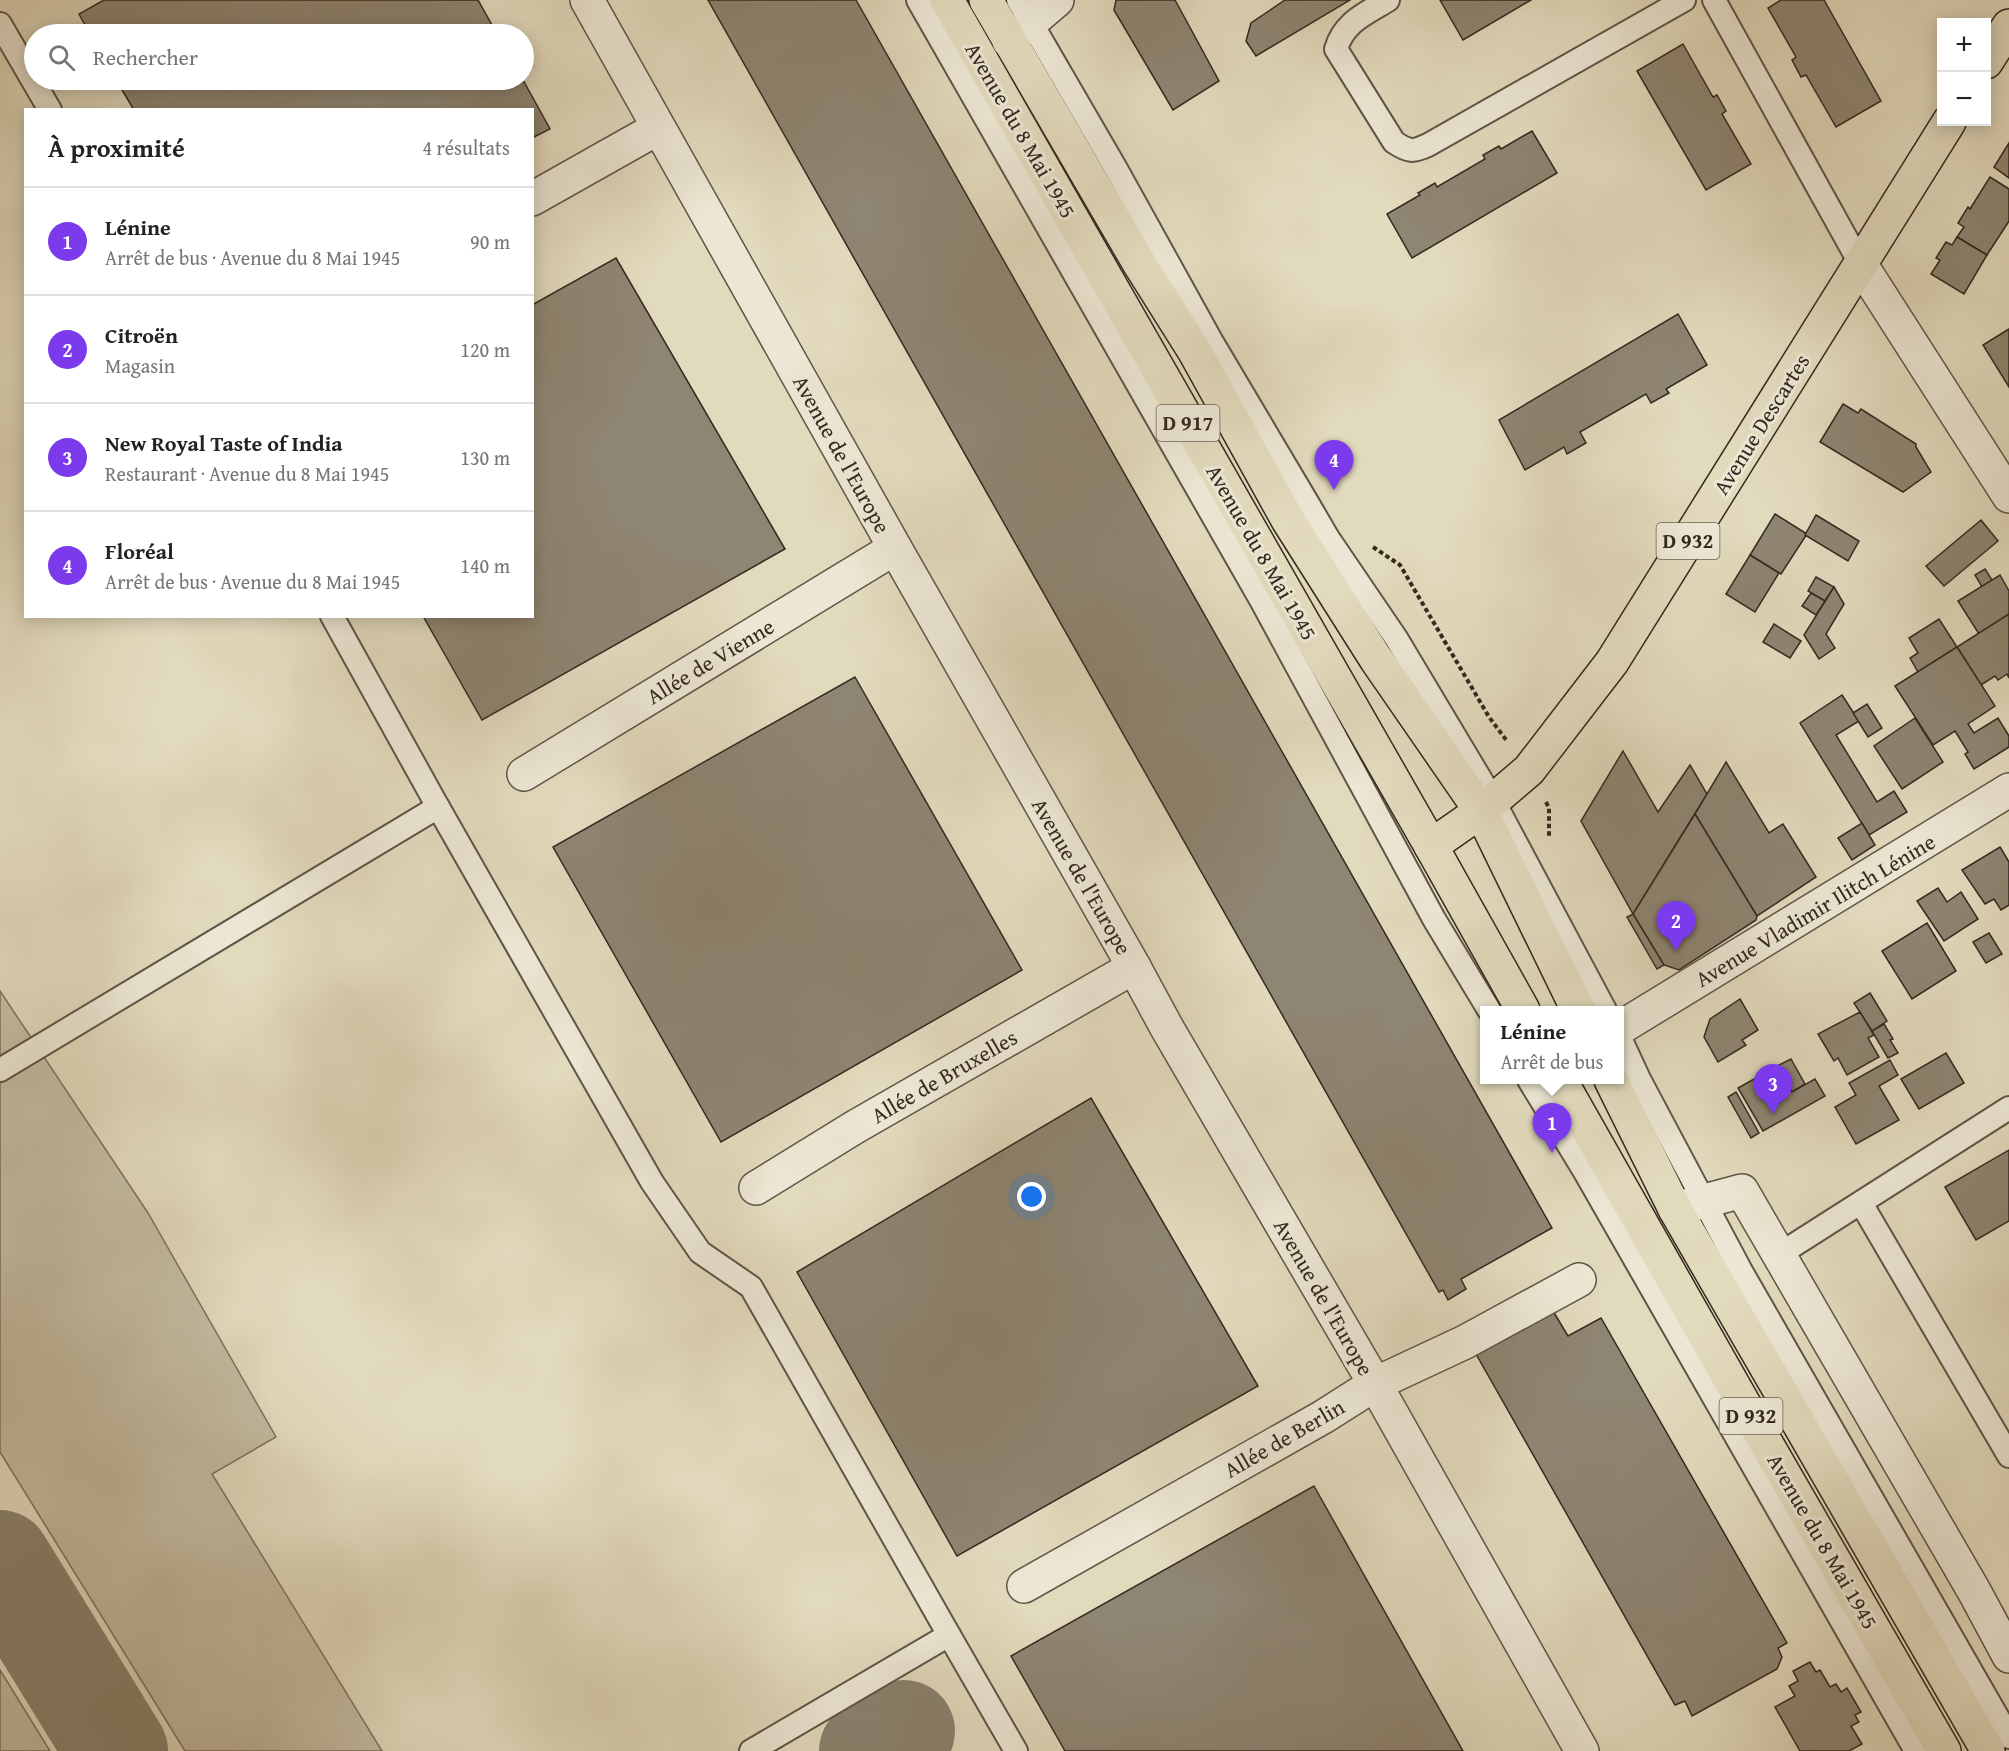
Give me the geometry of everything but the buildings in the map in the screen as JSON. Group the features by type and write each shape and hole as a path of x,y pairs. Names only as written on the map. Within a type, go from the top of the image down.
{"main road":[{"name":"Avenue du 8 Mai 1945","path":"947,0 1418,855 1519,1006"},
{"name":"Avenue du 8 Mai 1945","path":"986,0 1020,21 1139,263 1195,352 1294,530 1376,659 1487,805 1576,1006"},
{"path":"1991,54 2009,26"},
{"name":"Avenue Descartes","path":"1418,855 1487,805 1529,770 1612,662 1947,126"},
{"name":"Avenue du 8 Mai 1945","path":"1562,1084 1944,1751"},
{"name":"Avenue du 8 Mai 1945","path":"1613,1084 1689,1205 1988,1751"}],"street":[{"name":"Avenue de l'Europe","path":"587,0 1167,1028 1375,1384 1584,1750"},
{"path":"1020,21 1057,0"},
{"path":"534,198 658,128"},
{"path":"1861,265 2009,496"},
{"name":"Allée de Vienne","path":"524,774 895,548"},
{"name":"Avenue Vladimir Ilitch Lénine","path":"1624,1026 2009,790"},
{"name":"Allée de Bruxelles","path":"756,1188 855,1128 1134,967"},
{"path":"1689,1205 1742,1191 1974,1591 2009,1656"},
{"name":"Allée de Berlin","path":"1024,1586 1323,1417 1375,1384 1465,1342 1579,1280"}],"lane":[{"path":"918,0 1255,590 1418,855 1434,919 1486,1006"},
{"path":"1388,0 1349,25 1340,36 1336,49 1394,142 1404,149 1415,151 1684,0"},
{"path":"1714,0 1861,265"},
{"path":"0,24 24,65"},
{"path":"38,90 49,108"},
{"path":"333,618 652,1182 700,1252 751,1287 1016,1751"},
{"path":"1487,805 1602,1006"},
{"path":"0,1070 438,807"},
{"path":"1624,1048 1689,1205 1741,1271 2009,1737"},
{"path":"1531,1084 1585,1172 1916,1751"},
{"path":"1780,1254 2009,1108"},
{"path":"1861,1203 2009,1456"},
{"path":"751,1751 949,1635"}],"shaded area":[{"path":"0,991 148,1213 276,1437 212,1474 382,1751 185,1751 0,1452"},
{"path":"0,1670 50,1751 0,1751"}],"taxiway":[{"path":"0,1561 117,1751"},
{"path":"870,1751 904,1731"}],"place":[{"name":"Floréal","path":"1334,490"},
{"name":"Citroën","path":"1676,951"},
{"name":"New Royal Taste of India","path":"1773,1114"},
{"name":"Lénine","path":"1552,1153"}]}
